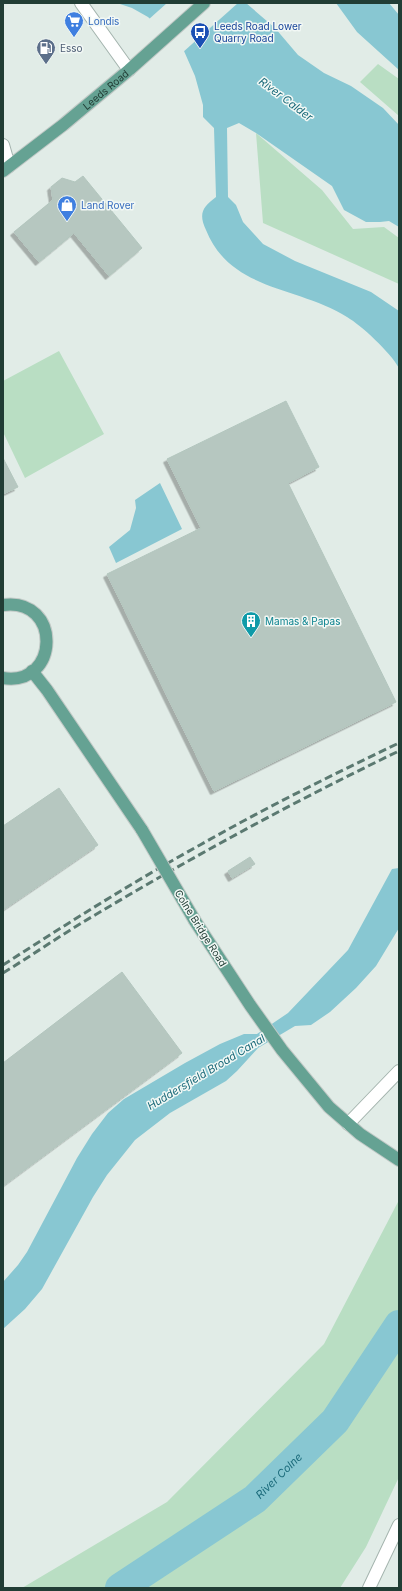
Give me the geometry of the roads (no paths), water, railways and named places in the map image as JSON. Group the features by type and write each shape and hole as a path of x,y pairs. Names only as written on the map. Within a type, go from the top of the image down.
{"main road":[{"name":"Leeds Road","path":"6,168 134,66 204,3"},
{"path":"3,605 11,604 24,606 35,613 43,623 47,644 45,654 40,664 32,671 22,677 10,679 3,678"},
{"name":"Colne Bridge Road","path":"32,671 47,690 142,830 195,921 250,1005 292,1064 329,1107 360,1134 399,1160"}],"street":[{"path":"81,3 134,66"},
{"path":"3,145 6,168"},
{"path":"348,1124 399,1071"},
{"path":"369,1588 399,1525"}],"water":[{"name":"River Calder","path":"117,3 246,3 275,28 298,55 324,73 351,86 383,108 399,125 399,227 389,221 366,222 344,210 332,186 256,133 239,123 227,128 228,197 236,205 243,222 263,244 295,261 371,292 399,311 399,368 375,340 347,317 328,307 249,277 232,265 217,250 202,219 205,207 216,197 214,128 203,117 203,105 195,76 184,51 148,17 132,8"},
{"path":"336,3 389,3 399,15 399,70 357,32"},
{"path":"160,483 182,529 116,563 109,547 130,530 136,508 135,500"},
{"name":"Huddersfield Broad Canal","path":"399,868 399,928 376,966 356,988 330,1012 311,1025 295,1026 258,1048 226,1081 170,1113 135,1140 107,1175 93,1197 42,1289 25,1309 3,1329 3,1282 27,1252 77,1158 92,1134 108,1113 124,1099 185,1063 220,1044 244,1034 257,1034 288,1013 348,950 392,869"}],"waterway":[{"name":"River Colne","path":"120,1588 255,1499 335,1421 399,1325"}],"railway":[{"path":"3,965 150,873 249,818 399,743"},
{"path":"3,973 83,922 207,850 283,809 399,751"}],"place":[{"name":"Londis","path":"74,38"},
{"name":"Leeds Road Lower Quarry Road","path":"200,49"},
{"name":"Esso","path":"46,65"},
{"name":"Land Rover","path":"67,222"},
{"name":"Mamas & Papas","path":"251,638"}]}
